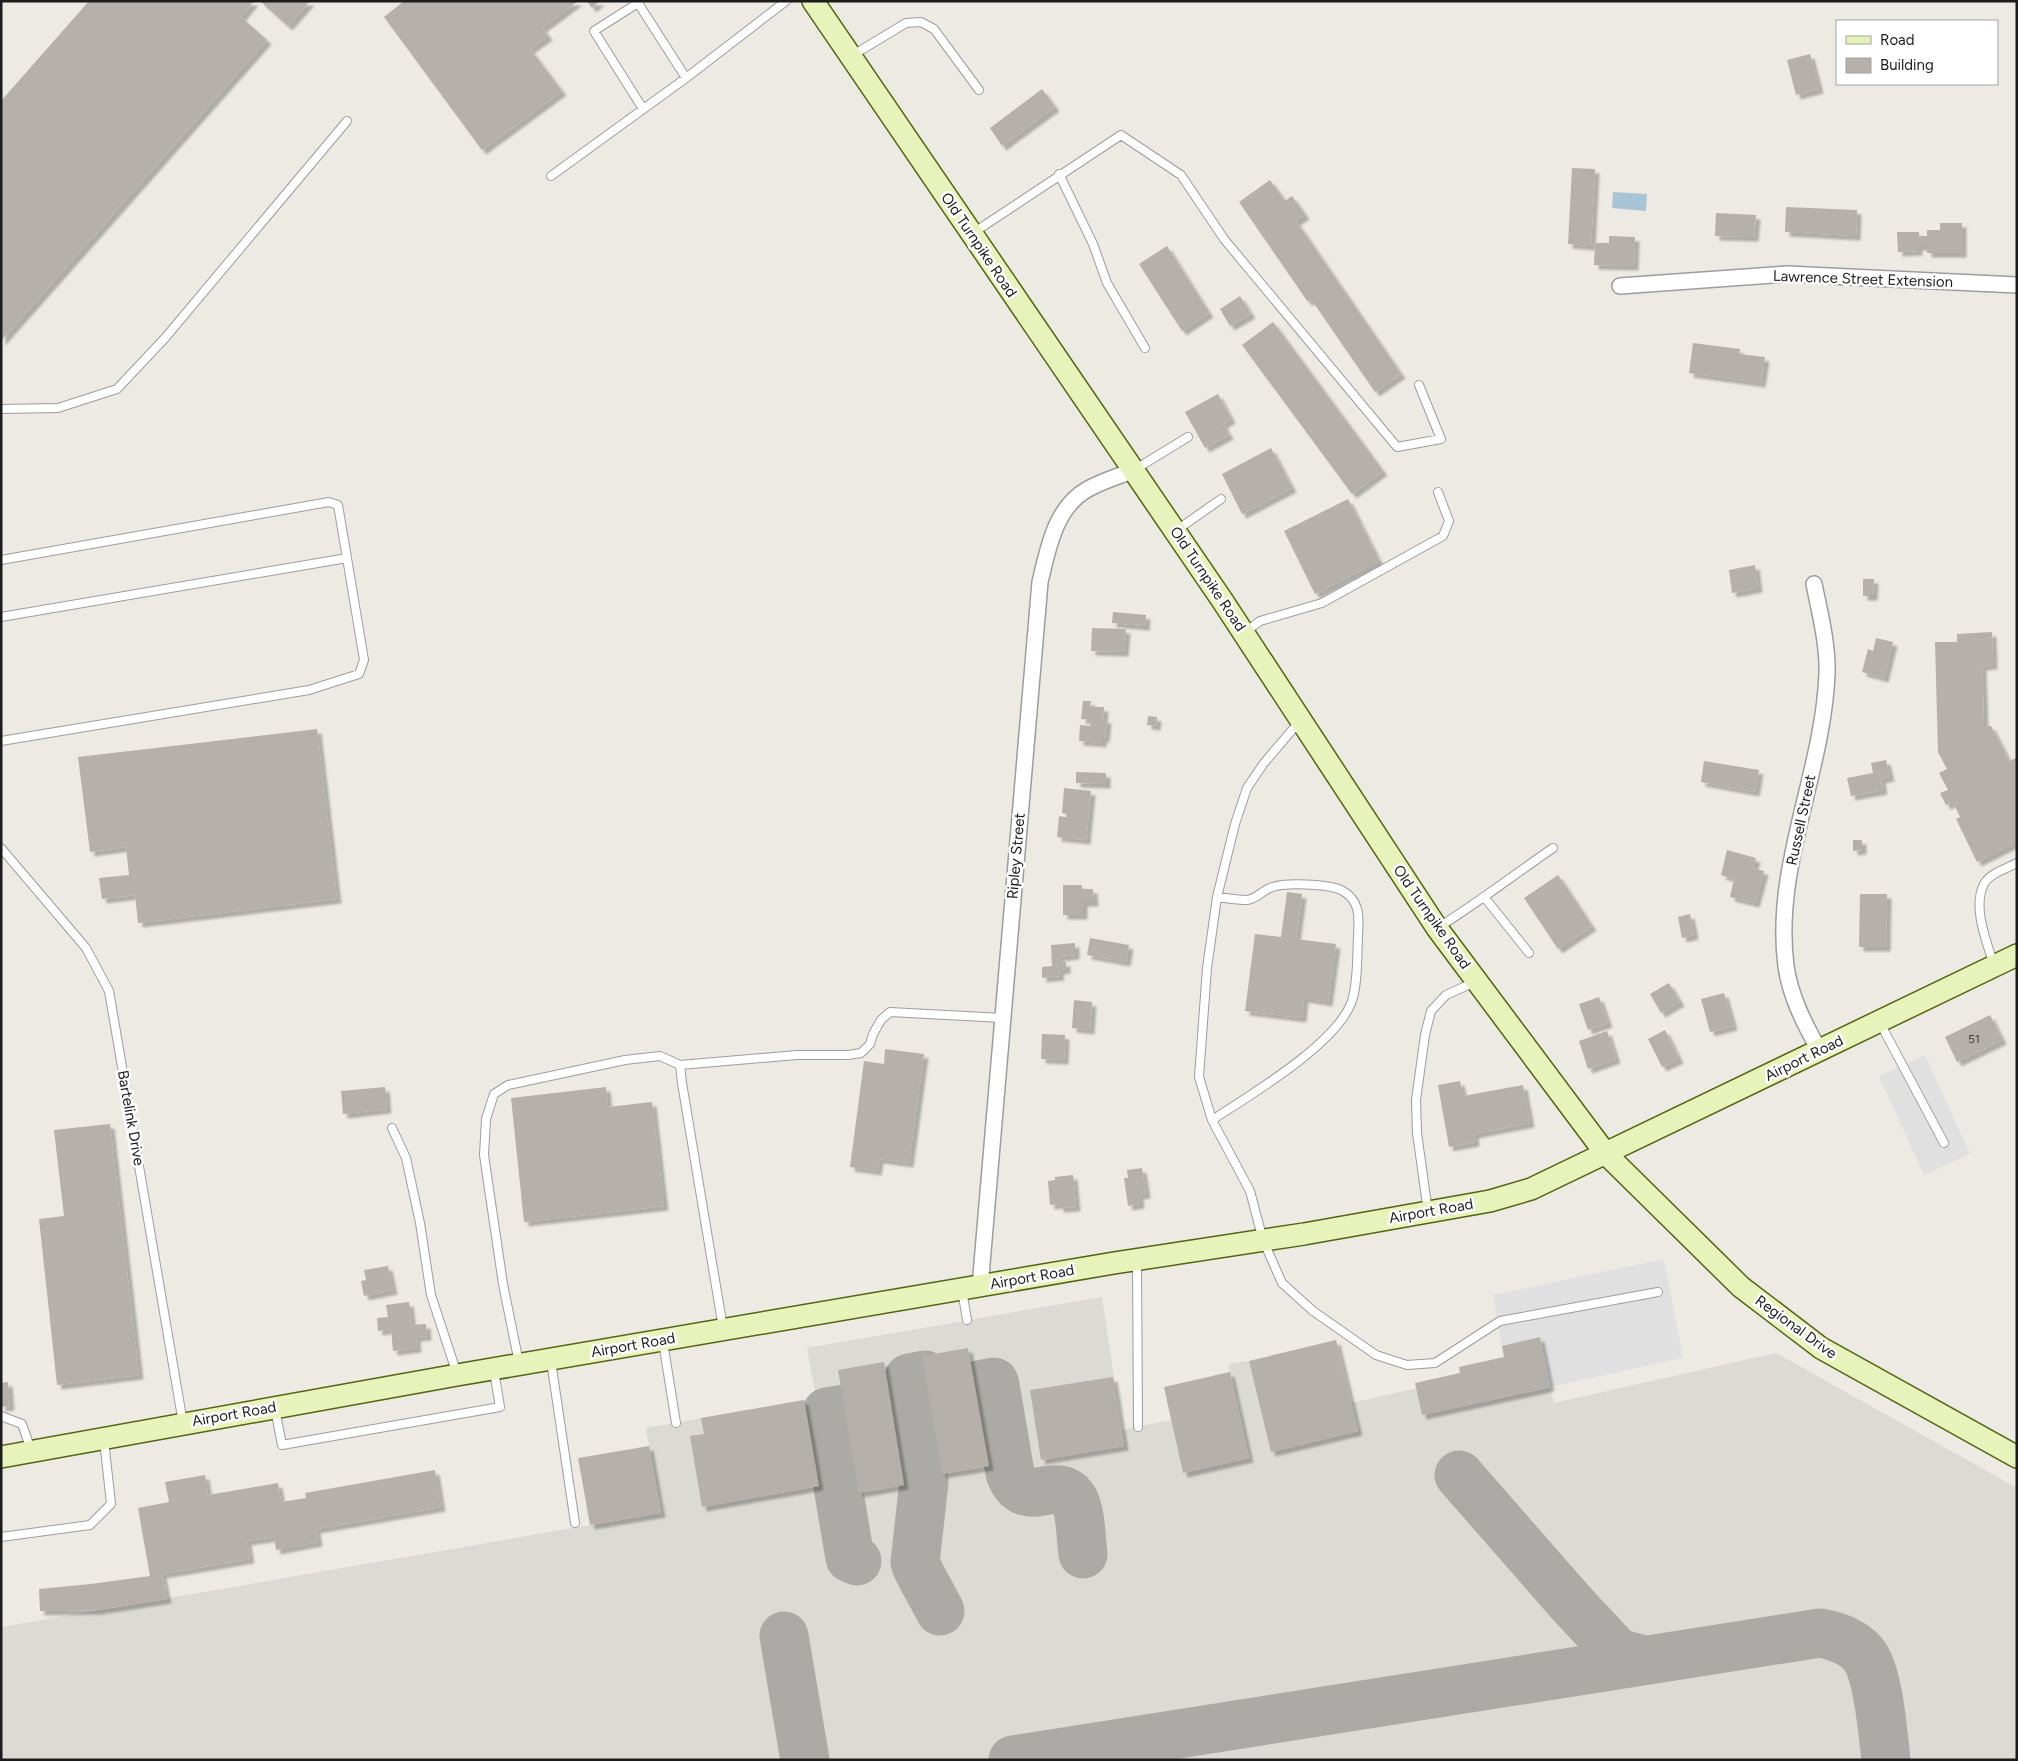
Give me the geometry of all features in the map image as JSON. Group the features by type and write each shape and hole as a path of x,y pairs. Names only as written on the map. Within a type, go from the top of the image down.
{"street":[{"name":"Old Turnpike Road","path":"813,1 1176,531 1437,928 1606,1154"},
{"name":"Lawrence Street Extension","path":"1620,286 1787,274 2017,285"},
{"name":"Ripley Street","path":"971,1288 1003,1018 1040,582 1050,541 1058,522 1070,504 1087,490 1134,470"},
{"name":"Russell Street","path":"1814,584 1823,629 1827,673 1822,717 1787,884 1784,926 1786,967 1791,987 1804,1024 1820,1050"},
{"name":"Airport Road","path":"1,1457 520,1364 1490,1201 1531,1189 1606,1154 2017,955"},
{"name":"Regional Drive","path":"1606,1154 1741,1287 1821,1348 2017,1457"}],"lane":[{"path":"551,176 686,78 786,1"},
{"path":"643,109 594,30 638,3 686,78"},
{"path":"851,56 906,23 921,22 934,29 979,90"},
{"path":"1,409 58,408 117,388 165,338 347,122"},
{"path":"971,234 1059,174 1121,135 1181,175 1224,239 1397,447 1441,440 1419,385"},
{"path":"1059,174 1093,244 1107,283 1145,348"},
{"path":"1134,470 1188,438"},
{"path":"1244,633 1260,621 1322,603 1442,536 1449,521 1438,492"},
{"path":"1176,531 1221,498"},
{"path":"1,560 329,502 338,505 364,660 359,674 309,690 1,741"},
{"path":"1,617 347,558"},
{"path":"1301,720 1264,763 1247,788 1235,824 1217,897 1207,968 1199,1077 1212,1120 1250,1191 1263,1240 1282,1283 1313,1311 1376,1355 1407,1365 1435,1363 1500,1321 1658,1292"},
{"name":"Bartelink Drive","path":"1,848 86,948 109,990 183,1423"},
{"path":"1437,928 1484,898 1553,848"},
{"path":"1994,966 1980,921 1984,885 1994,874 2017,863"},
{"path":"1212,1120 1328,1038 1344,1016 1352,1000 1357,960 1358,924 1358,908 1353,899 1341,890 1287,884 1270,887 1248,900 1217,897"},
{"path":"1484,898 1529,953"},
{"path":"1428,1212 1417,1133 1416,1100 1425,1035 1431,1012 1446,995 1476,981"},
{"path":"520,1364 503,1284 484,1155 486,1119 494,1094 508,1085 625,1060 660,1056 680,1065 797,1055 848,1056 861,1053 870,1044 881,1020 890,1012 1003,1018"},
{"path":"1879,1022 1944,1143"},
{"path":"680,1065 724,1330"},
{"path":"392,1128 406,1158 420,1223 431,1295 457,1375"},
{"path":"1137,1259 1138,1427"},
{"path":"967,1320 971,1288"},
{"path":"663,1340 676,1423"},
{"path":"551,1359 575,1523"},
{"path":"275,1407 282,1445 500,1407 494,1369"},
{"path":"1,1416 22,1424 32,1452"},
{"path":"1,1537 90,1525 111,1504 104,1438"}],"shaded area":[{"path":"1925,1055 1970,1154 1924,1175 1879,1076"},
{"path":"1664,1259 1683,1358 1550,1387 1540,1338 1502,1346 1493,1295"},
{"path":"1102,1297 1122,1430 1171,1420 1164,1387 1230,1372 1228,1364 1249,1361 1336,1340 1351,1403 1417,1388 1422,1415 1550,1387 1554,1403 1776,1353 2017,1488 2017,1760 1,1760 1,1627 660,1513 646,1428 816,1398 807,1348"}],"water":[{"path":"1613,192 1647,194 1646,211 1612,208"}],"building":[{"path":"89,1 254,1 241,17 267,40 1,341 1,101"},
{"path":"260,1 310,1 288,26"},
{"path":"404,1 578,1 542,28 548,36 530,49 562,91 482,150 384,17"},
{"path":"587,1 600,1 592,8"},
{"path":"1810,54 1819,89 1796,95 1787,60"},
{"path":"1042,89 1055,107 1002,146 990,128"},
{"path":"1572,168 1595,169 1591,246 1568,244"},
{"path":"1270,180 1285,201 1292,196 1305,215 1296,221 1401,374 1375,392 1311,299 1308,302 1239,202"},
{"path":"1786,207 1857,210 1856,236 1785,232"},
{"path":"1716,213 1756,215 1754,237 1715,236"},
{"path":"1940,223 1962,223 1962,253 1927,253 1927,246 1918,246 1918,251 1898,252 1897,232 1919,232 1919,236 1927,236 1927,230 1940,230"},
{"path":"1609,236 1635,237 1634,266 1594,265 1595,243 1609,243"},
{"path":"1167,246 1209,313 1182,331 1139,264"},
{"path":"1240,296 1251,314 1230,326 1220,309"},
{"path":"1273,322 1383,471 1352,494 1242,345"},
{"path":"1693,343 1740,349 1739,354 1765,357 1761,383 1689,373"},
{"path":"1218,394 1231,419 1223,424 1229,435 1205,448 1185,412"},
{"path":"1271,448 1292,488 1242,514 1222,474"},
{"path":"1348,499 1379,561 1315,594 1284,531"},
{"path":"1755,565 1758,588 1732,593 1729,570"},
{"path":"1863,579 1874,579 1873,596 1863,596"},
{"path":"1113,612 1146,615 1145,626 1112,623"},
{"path":"1092,628 1126,629 1124,652 1091,651"},
{"path":"1992,632 1993,665 1982,666 1984,726 1991,726 2009,761 2016,758 2017,760 2017,772 2013,774 2017,780 2017,842 1977,862 1956,819 1960,817 1953,802 1946,805 1940,793 1948,790 1939,773 1947,769 1938,752 1935,642 1957,642 1957,634"},
{"path":"1876,638 1893,642 1884,678 1862,672 1868,649 1873,651"},
{"path":"1083,701 1091,701 1090,707 1104,707 1103,719 1107,719 1105,738 1102,738 1102,743 1079,741 1080,725 1090,726 1091,720 1081,719"},
{"path":"1148,716 1157,717 1156,726 1147,725"},
{"path":"317,729 337,899 138,923 135,895 102,899 99,878 129,875 126,847 90,852 78,757"},
{"path":"1886,760 1890,777 1881,779 1883,790 1851,796 1847,778 1873,773 1871,763"},
{"path":"1704,761 1759,770 1755,792 1701,782"},
{"path":"1076,772 1106,773 1106,784 1076,783"},
{"path":"1064,788 1091,791 1086,840 1057,837 1059,816 1066,817 1067,814 1062,813"},
{"path":"1853,840 1862,840 1862,850 1853,851"},
{"path":"1727,850 1756,858 1753,868 1764,871 1755,903 1730,897 1734,879 1721,875"},
{"path":"1558,875 1592,926 1558,949 1524,898"},
{"path":"1063,885 1082,885 1082,889 1093,889 1094,902 1083,902 1083,915 1063,915"},
{"path":"1287,892 1302,894 1296,939 1336,944 1328,1002 1304,998 1302,1018 1245,1011 1255,934 1281,937"},
{"path":"1860,894 1887,894 1886,947 1859,947"},
{"path":"1690,914 1694,935 1682,938 1678,917"},
{"path":"1090,938 1129,945 1126,962 1087,955"},
{"path":"1075,943 1075,955 1058,957 1059,962 1066,962 1066,969 1059,970 1060,976 1042,978 1042,967 1052,966 1051,945"},
{"path":"1669,983 1680,1002 1661,1013 1650,994"},
{"path":"1724,993 1733,1026 1710,1032 1701,999"},
{"path":"1599,997 1608,1023 1588,1030 1579,1004"},
{"path":"1074,1000 1092,1002 1090,1030 1072,1028"},
{"path":"1990,1015 2002,1040 1957,1062 1945,1037"},
{"path":"1665,1030 1679,1059 1662,1067 1648,1039"},
{"path":"1607,1031 1616,1059 1588,1069 1579,1041"},
{"path":"1042,1034 1065,1035 1064,1060 1041,1059"},
{"path":"885,1049 924,1054 909,1163 879,1159 877,1171 850,1167 864,1061 884,1064"},
{"path":"1460,1081 1463,1096 1523,1085 1530,1123 1474,1134 1475,1142 1449,1147 1438,1085"},
{"path":"385,1087 387,1109 343,1114 341,1091"},
{"path":"606,1087 608,1107 652,1102 664,1206 524,1222 511,1098"},
{"path":"110,1124 139,1375 57,1385 39,1219 64,1216 54,1130"},
{"path":"1142,1168 1146,1194 1139,1195 1140,1204 1128,1206 1124,1178 1128,1178 1127,1170"},
{"path":"1073,1175 1076,1207 1059,1208 1059,1204 1050,1205 1048,1181 1055,1180 1055,1177"},
{"path":"388,1266 393,1290 364,1296 361,1281 366,1280 364,1270"},
{"path":"409,1302 412,1325 426,1324 427,1336 416,1337 417,1348 393,1351 391,1329 378,1331 377,1318 388,1317 386,1305"},
{"path":"1540,1337 1550,1387 1422,1415 1415,1383 1460,1373 1459,1367 1504,1357 1502,1346"},
{"path":"1336,1340 1358,1431 1271,1452 1249,1361"},
{"path":"968,1348 989,1466 942,1474 922,1356"},
{"path":"884,1362 904,1485 859,1493 838,1370"},
{"path":"1230,1372 1249,1458 1183,1473 1164,1387"},
{"path":"1113,1377 1124,1446 1041,1460 1030,1390"},
{"path":"8,1382 10,1406 1,1407 1,1383"},
{"path":"804,1400 819,1486 702,1507 690,1436 704,1434 701,1418"},
{"path":"649,1446 661,1513 590,1525 578,1458"},
{"path":"435,1470 441,1507 316,1529 318,1542 276,1550 274,1537 247,1541 250,1559 162,1574 167,1599 97,1610 40,1611 39,1589 150,1576 138,1508 169,1502 165,1482 205,1475 208,1495 278,1483 281,1502 306,1498 305,1493"}],"taxiway":[{"path":"925,1375 909,1378 907,1382 924,1482 915,1562 940,1611"},
{"path":"978,1385 994,1382 1010,1473 1016,1485 1024,1491 1059,1490 1067,1492 1074,1500 1079,1519 1083,1554"},
{"path":"845,1409 827,1412 826,1416 850,1558 857,1561"},
{"path":"1459,1475 1613,1648 1621,1654 1644,1660"},
{"path":"1013,1760 1820,1633 1852,1644 1866,1658 1877,1693 1886,1760"},
{"path":"784,1636 805,1760"}]}
